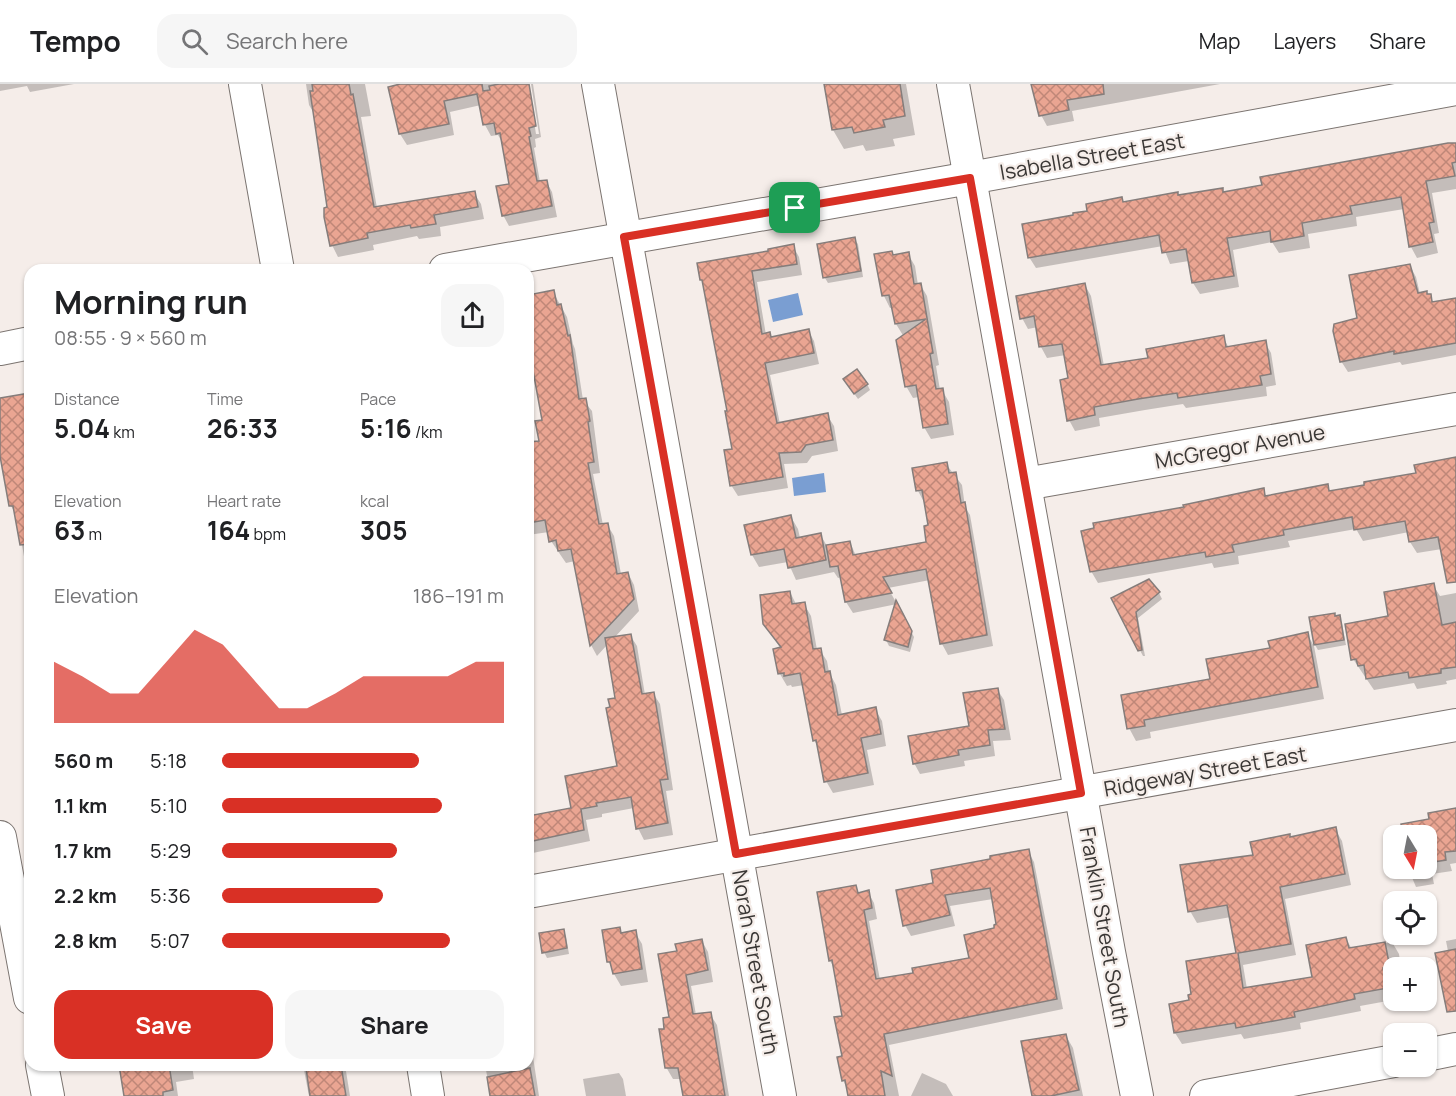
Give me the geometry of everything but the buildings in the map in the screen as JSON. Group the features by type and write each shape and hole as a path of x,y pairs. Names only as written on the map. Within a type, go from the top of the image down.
{"street":[{"path":"245,84 277,264"},
{"name":"Norah Street South","path":"598,84 780,1096"},
{"name":"Franklin Street South","path":"953,84 1137,1096"},
{"name":"Isabella Street East","path":"477,264 970,178 1456,89"},
{"path":"0,349 24,345"},
{"name":"McGregor Avenue","path":"1025,484 1456,409"},
{"name":"Ridgeway Street East","path":"534,890 1456,725"},
{"path":"0,837 22,988"},
{"path":"1437,1053 1456,1049"},
{"path":"1206,1096 1383,1063"},
{"path":"43,1071 48,1096"},
{"path":"424,1071 428,1096"}],"water":[{"path":"798,293 803,315 773,322 768,300"},
{"path":"824,473 826,492 794,496 792,478"}],"route":[{"path":"970,178 1081,793 736,854 624,237 795,208 970,178"}]}
